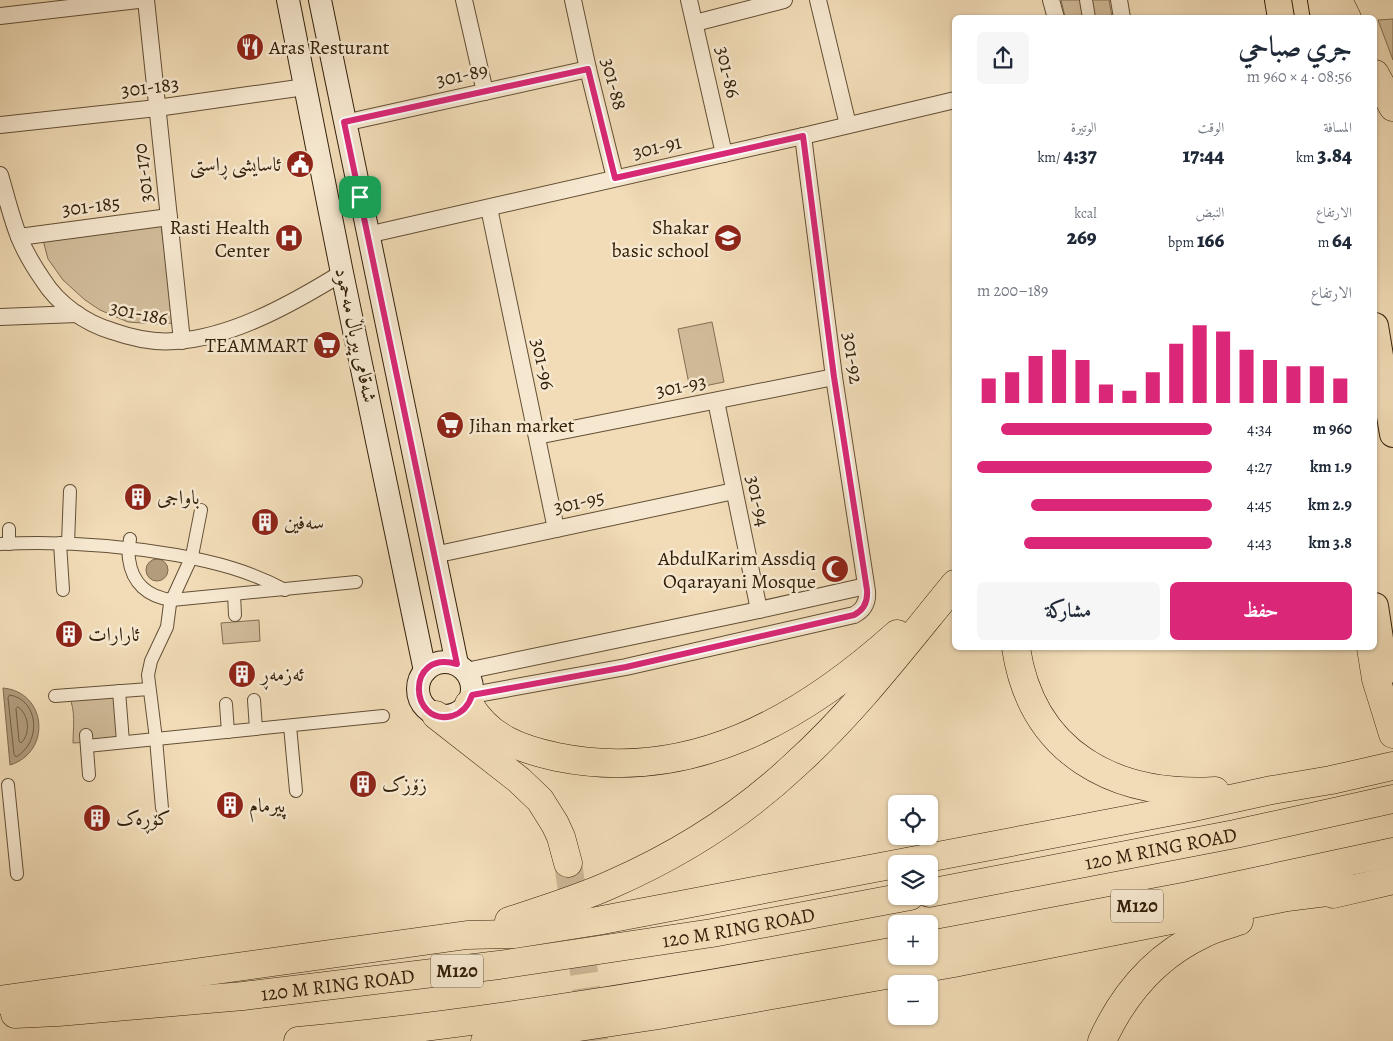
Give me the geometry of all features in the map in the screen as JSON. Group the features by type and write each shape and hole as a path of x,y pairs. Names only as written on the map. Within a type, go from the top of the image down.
{"highway":[{"path":"1278,0 1280,15"},
{"path":"1321,0 1324,15"},
{"path":"1338,0 1345,15"},
{"path":"1377,78 1393,107"},
{"path":"1377,338 1393,434"},
{"path":"471,699 479,718 497,735 514,744 548,755 587,761 632,763 678,758 727,744 756,732 790,714 828,689 882,647 914,619 952,579"},
{"path":"467,935 553,907 611,885 672,854 712,830 751,802 795,766 834,727 876,680 952,588"},
{"path":"1377,620 1393,728"},
{"path":"1016,650 1027,691 1049,730 1062,744 1080,758 1102,772 1125,782 1184,792 1213,791 1275,782 1330,780"},
{"path":"1371,650 1376,679 1393,734"},
{"path":"436,715 519,780 540,800 561,837 568,863"},
{"path":"0,1000 467,935 516,934 597,921 1180,810 1393,766"},
{"name":"120 M RING ROAD","path":"938,891 1235,834 1393,799"},
{"name":"M120","path":"938,943 1188,896 1393,852"},
{"path":"1102,1041 1117,1011 1140,981 1170,954 1203,934 1243,919 1350,889 1393,880"},
{"path":"485,1041 659,1015 954,963 1287,897 1350,889"},
{"name":"120 M RING ROAD","path":"0,1015 58,1012 243,996 480,968 712,933 888,900"},
{"path":"298,1041 464,1022 636,997 888,952"}],"main road":[{"name":"شەقامی پیرباڵ مەحمود","path":"288,0 342,273 425,671 418,685 420,700 424,707 436,715"},
{"name":"شەقامی پیرباڵ مەحمود","path":"320,0 434,555 461,668 472,682 471,699"},
{"path":"425,671 432,665 440,662 449,662 461,668"},
{"path":"436,715 452,716 464,709 471,699"}],"street":[{"path":"0,16 35,6 138,0"},
{"name":"301-170","path":"146,0 182,341"},
{"path":"464,0 485,92"},
{"name":"301-88","path":"573,0 615,178"},
{"name":"301-86","path":"689,0 724,154"},
{"path":"695,23 784,0"},
{"path":"818,0 848,125"},
{"path":"1051,0 1055,15"},
{"path":"1086,0 1088,15"},
{"path":"1119,0 1122,15"},
{"name":"301-89","path":"344,122 588,69"},
{"name":"301-183","path":"0,125 157,108 305,87"},
{"name":"301-91","path":"367,235 952,101"},
{"name":"301-92","path":"471,699 626,667 861,612 868,596 834,377 803,136"},
{"name":"301-186","path":"0,175 19,237 44,282 57,297 78,314 98,326 121,334 150,340 182,341 194,339 226,330 257,318 298,299 342,273"},
{"name":"301-96","path":"489,208 556,529"},
{"name":"301-185","path":"19,237 169,217"},
{"path":"0,317 78,314"},
{"name":"301-93","path":"537,436 834,377"},
{"name":"301-94","path":"716,401 759,610"},
{"path":"63,590 64,543 70,491"},
{"name":"301-95","path":"434,555 734,491"},
{"path":"162,808 156,739 149,689 149,668 169,621 170,604 192,558 201,510"},
{"path":"9,529 5,544 130,543 192,558 229,561 251,568 285,590"},
{"path":"130,543 129,560 134,576 152,595 172,600 356,582"},
{"path":"461,668 759,610 866,586"},
{"path":"234,594 235,615"},
{"path":"55,696 149,689"},
{"path":"119,691 123,742"},
{"path":"254,700 256,729"},
{"path":"226,704 228,732"},
{"path":"89,775 86,741 123,742 383,716"},
{"path":"290,726 296,791"},
{"path":"8,785 18,874"}],"shaded area":[{"path":"1061,0 1109,0 1112,15 1065,15"},
{"path":"1393,19 1393,60 1378,20"},
{"path":"161,225 175,323 128,322 100,310 85,300 63,280 48,259 43,240"},
{"path":"712,322 724,382 690,389 678,329"},
{"path":"259,620 260,641 223,644 221,623"},
{"path":"117,695 121,740 73,743 73,714 69,697"}],"water":[{"path":"153,559 161,559 168,566 168,574 161,581 153,581 146,574 146,566"},
{"path":"3,688 18,692 29,700 36,711 39,723 38,736 33,748 24,758 10,765"}],"tunnel":[{"path":"568,863 594,1041"}],"place":[{"name":"Aras Resturant","path":"250,47"},
{"name":"ئاسایشی ڕاستی","path":"300,164"},
{"name":"Rasti Health Center","path":"289,238"},
{"name":"Shakar basic school","path":"728,238"},
{"name":"TEAMMART","path":"327,345"},
{"name":"Jihan market","path":"450,425"},
{"name":"باواجی","path":"138,497"},
{"name":"سەفین","path":"265,522"},
{"name":"AbdulKarim Assdiq Oqarayani Mosque","path":"835,569"},
{"name":"ئارارات","path":"69,634"},
{"name":"ئەزمەڕ","path":"242,674"},
{"name":"زۆزک","path":"363,784"},
{"name":"پیرمام","path":"230,805"},
{"name":"کۆڕەک","path":"97,818"}],"route":[{"path":"588,69 615,178 803,136 834,377 868,596 861,612 626,667 472,695 469,704 459,713 452,716 438,716 430,712 424,707 418,693 421,677 432,665 440,662 457,664 360,197 344,122 588,69"}]}
